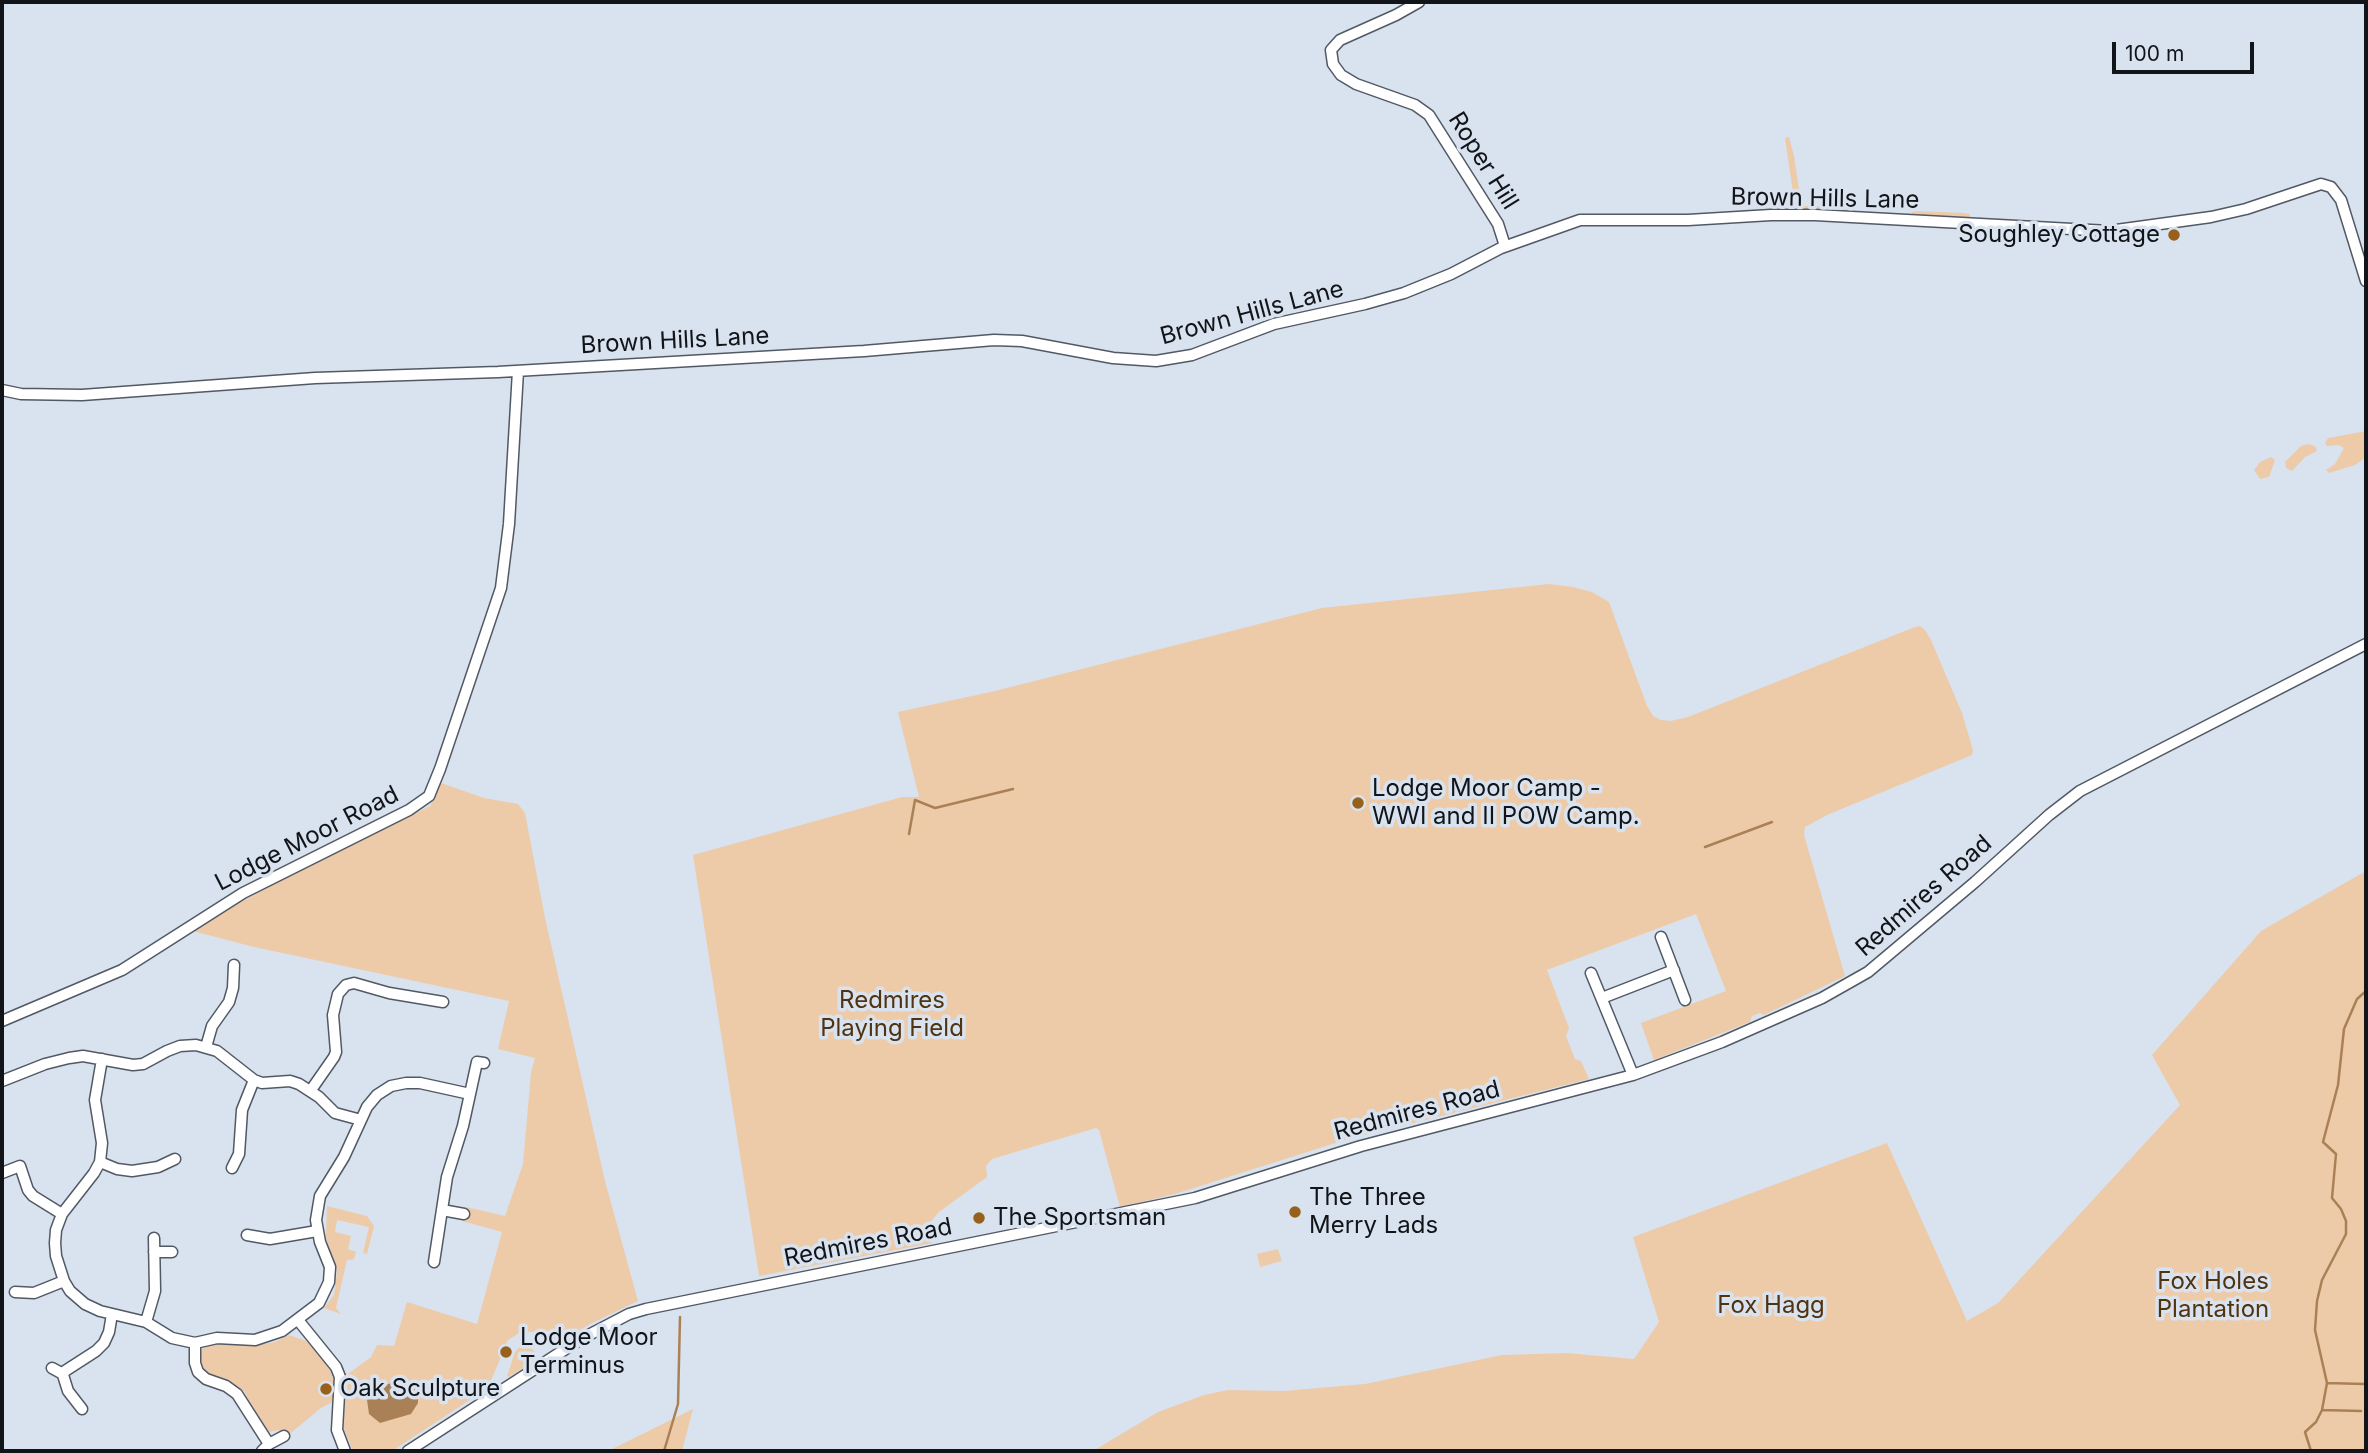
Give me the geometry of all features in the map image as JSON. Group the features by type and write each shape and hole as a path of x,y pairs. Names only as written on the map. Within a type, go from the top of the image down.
{"street":[{"name":"Roper Hill","path":"1419,2 1341,39 1331,50 1333,64 1349,81 1415,105 1429,115 1498,224 1505,246"},
{"name":"Brown Hills Lane","path":"2,390 21,394 82,395 315,378 518,371 863,351 995,340 1034,343 1132,360 1167,360 1192,355 1274,324 1404,293 1451,274 1505,246 1570,222 1595,219 1688,220 1794,215 2118,230 2220,215 2269,202 2316,185 2326,185 2334,190 2343,206 2366,281"},
{"name":"Lodge Moor Road","path":"2,1021 122,970 243,893 414,808 429,796 501,588 510,511 518,371"},
{"name":"Redmires Road","path":"408,1451 549,1358 612,1322 646,1308 1173,1204 1362,1146 1633,1075 1754,1028 1853,982 1896,950 2040,822 2080,791 2366,644"},
{"path":"1661,937 1685,1000"},
{"path":"206,1047 212,1026 229,1002 234,965"},
{"path":"1602,998 1674,970"},
{"path":"1591,972 1633,1075"},
{"path":"310,1090 334,1057 333,1015 338,994 346,985 354,983 443,1002"},
{"path":"2,1081 56,1060 83,1056 132,1065 144,1063 180,1046 206,1047 226,1056 254,1080 262,1083 290,1081 310,1090 335,1113 361,1120"},
{"path":"102,1059 95,1100 95,1114 102,1143 100,1162 62,1214 56,1230 56,1256 64,1281 70,1291 85,1304 146,1322 172,1338 195,1343 217,1338 264,1339 299,1320 319,1303 329,1282 330,1267 317,1231 320,1196 344,1157 367,1107 377,1096 391,1087 405,1083 420,1083 470,1094"},
{"path":"434,1262 450,1165 481,1063"},
{"path":"232,1168 239,1154 242,1110 254,1080"},
{"path":"100,1162 125,1171 159,1172 175,1159"},
{"path":"2,1173 20,1166 28,1190 33,1196 62,1214"},
{"path":"442,1210 464,1214"},
{"path":"247,1235 271,1239 317,1231"},
{"path":"146,1322 155,1292 154,1238"},
{"path":"154,1252 172,1252"},
{"path":"15,1292 34,1293 64,1281"},
{"path":"82,1409 62,1380 63,1374 104,1343 112,1314"},
{"path":"299,1320 336,1367 340,1377 337,1430 345,1451"},
{"path":"195,1343 198,1372 206,1379 226,1386 237,1394 266,1447 284,1436"},
{"path":"52,1368 63,1374"}],"green space":[{"path":"1789,137 1800,196 1795,197 1785,138"},
{"path":"1803,206 1843,206 1847,207 1849,212 1804,211 1801,210"},
{"path":"1912,212 1964,213 1970,214 1970,219 1912,216"},
{"path":"2366,431 2366,457 2355,465 2329,473 2326,470 2335,464 2344,448 2339,445 2327,446 2325,443 2328,438"},
{"path":"2301,446 2315,446 2317,451 2305,457 2292,471 2286,468 2285,462"},
{"path":"2271,457 2275,460 2269,477 2260,479 2254,470 2260,462"},
{"name":"Redmires Playing Field","path":"1549,584 1592,592 1609,602 1647,706 1653,716 1661,720 1688,717 1915,627 1920,626 1925,630 1962,713 1973,750 1972,755 1827,815 1805,827 1804,835 1845,976 1764,1015 1760,1013 1752,1016 1750,1022 1654,1060 1641,1023 1726,991 1696,914 1547,970 1569,1028 1566,1036 1575,1059 1581,1061 1589,1079 1345,1140 1175,1194 1120,1207 1099,1130 1096,1128 992,1159 986,1166 987,1177 932,1220 929,1229 932,1243 759,1276 693,855 902,797 919,797 898,712 995,691 1322,608"},
{"path":"441,783 484,798 518,804 525,813 545,918 605,1181 638,1301 590,1324 551,1348 537,1332 521,1332 508,1340 488,1388 392,1451 353,1451 343,1427 348,1374 371,1357 377,1345 394,1346 407,1302 477,1324 502,1232 462,1221 466,1207 505,1216 523,1164 531,1073 535,1058 498,1049 509,1001 254,947 189,930 297,872 430,806"},
{"path":"2366,871 2366,1451 1093,1451 1158,1412 1204,1395 1228,1390 1284,1391 1365,1384 1502,1355 1566,1353 1634,1359 1659,1322 1633,1237 1887,1143 1967,1321 1998,1303 2180,1105 2152,1055 2261,931"},
{"path":"327,1206 367,1216 374,1226 367,1254 363,1253 369,1227 337,1220 335,1232 351,1236 348,1249 356,1252 354,1259 347,1260 336,1308 341,1314 324,1308 334,1295 337,1272 326,1238"},
{"path":"1278,1249 1282,1261 1260,1267 1257,1254"},
{"path":"289,1335 306,1341 319,1354 329,1368 335,1384 336,1400 321,1408 286,1437 279,1430 269,1432 244,1391 227,1379 204,1371 200,1361 202,1349 214,1344 258,1345 275,1342"},
{"path":"526,1345 536,1352 535,1360 507,1376 515,1352 520,1346"},
{"path":"693,1409 682,1451 608,1451"}],"shaded area":[{"path":"399,1382 410,1384 418,1392 418,1403 411,1414 380,1423 369,1414 367,1400 377,1389"}],"waterway":[{"path":"909,834 915,800 935,808 1013,789"},
{"path":"1705,847 1772,822"},
{"path":"2311,1451 2305,1432 2316,1422 2322,1410 2327,1383 2315,1330 2317,1301 2322,1280 2346,1234 2346,1221 2332,1198 2336,1154 2323,1142 2338,1085 2344,1029 2357,999 2366,991"},
{"path":"664,1451 678,1404 680,1317"},
{"path":"2327,1383 2364,1384"},
{"path":"2322,1410 2361,1411"}],"place":[{"name":"Soughley Cottage","path":"2174,235"},
{"name":"Lodge Moor Camp - WWI and II POW Camp.","path":"1358,803"},
{"name":"The Three Merry Lads","path":"1295,1212"},
{"name":"The Sportsman","path":"979,1218"},
{"name":"Lodge Moor Terminus","path":"506,1352"},
{"name":"Oak Sculpture","path":"326,1389"}],"park label":[{"name":"Fox Holes Plantation","path":"2213,1296"},
{"name":"Fox Hagg","path":"1771,1306"}]}
